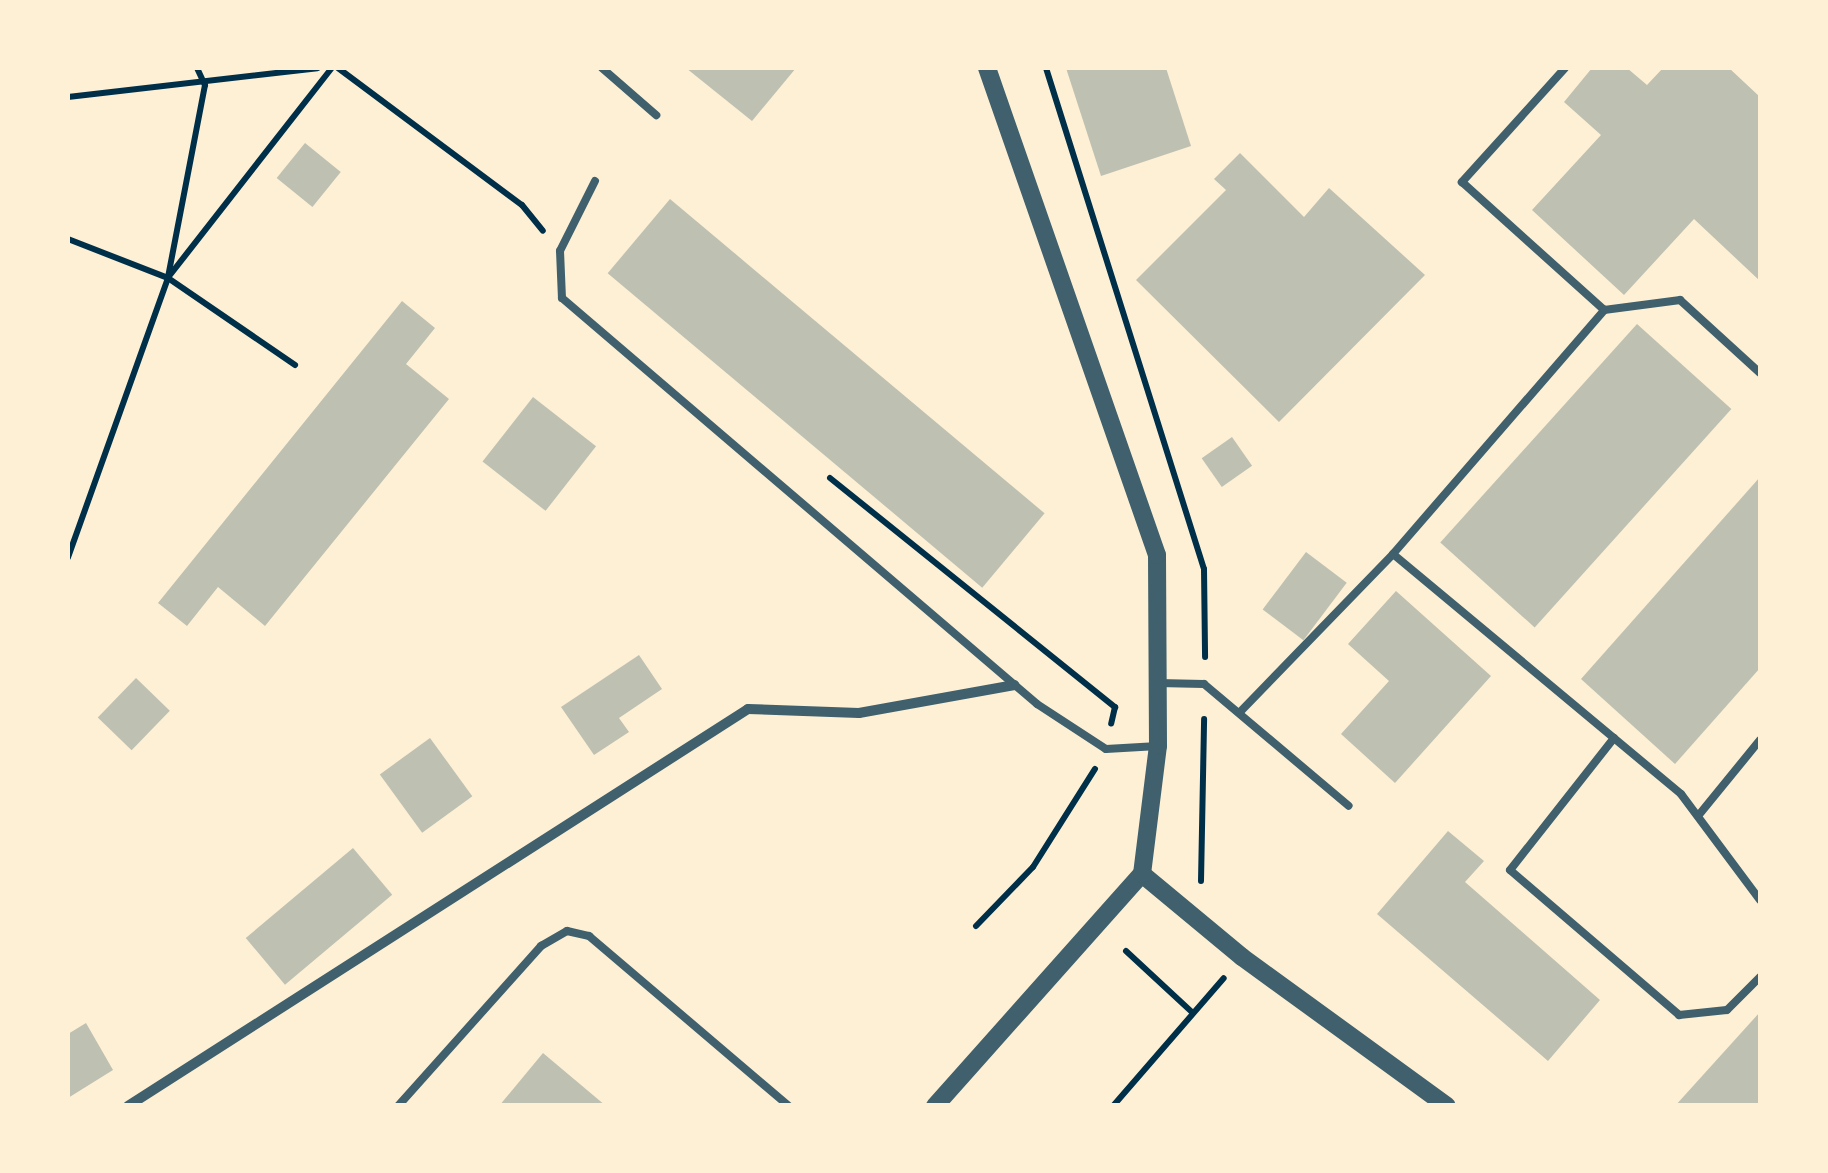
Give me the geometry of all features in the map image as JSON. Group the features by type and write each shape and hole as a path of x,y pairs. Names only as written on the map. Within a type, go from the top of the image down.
{"street":[{"path":"935,1106 1142,874 1158,746 1157,555 987,68"},
{"path":"128,1106 748,709 859,713 1015,685"},
{"path":"1142,874 1242,957 1448,1106"}],"lane":[{"path":"602,68 656,115"},
{"path":"1565,68 1462,182 1604,310"},
{"path":"594,181 560,251 562,298 1015,685 1106,749 1158,746"},
{"path":"1241,711 1393,554 1604,310 1680,300 1760,373"},
{"path":"1393,554 1614,738 1698,816 1760,900"},
{"path":"1158,683 1204,684 1241,711 1349,806"},
{"path":"1614,738 1510,870 1679,1015 1727,1010 1760,977"},
{"path":"1698,816 1760,740"},
{"path":"398,1106 541,946 567,931 589,936 788,1106"}],"path":[{"path":"68,558 168,278 205,85 197,68"},
{"path":"68,97 205,85 318,68"},
{"path":"168,278 335,68 522,205 560,251"},
{"path":"68,239 168,278 295,364"},
{"path":"1126,950 1193,1013"},
{"path":"1113,1106 1242,957"}],"building":[{"path":"686,68 796,68 752,121"},
{"path":"1066,68 1166,68 1191,146 1101,176"},
{"path":"1592,68 1627,68 1647,85 1663,68 1729,68 1760,97 1760,281 1694,219 1624,295 1532,210 1601,135 1564,102"},
{"path":"305,143 341,172 312,207 277,178"},
{"path":"1240,153 1304,217 1329,188 1425,275 1279,422 1136,280 1226,190 1214,179"},
{"path":"670,199 1045,513 982,588 608,273"},
{"path":"402,301 435,328 406,364 449,399 265,626 218,587 187,626 158,603"},
{"path":"1637,324 1731,409 1535,627 1440,542"},
{"path":"533,397 596,446 546,511 483,462"},
{"path":"1232,437 1252,466 1222,487 1202,458"},
{"path":"1760,477 1760,668 1675,764 1581,679"},
{"path":"1306,552 1347,583 1303,640 1263,610"},
{"path":"1396,591 1491,676 1395,783 1341,734 1389,681 1348,644"},
{"path":"639,655 662,689 619,718 629,732 594,755 561,707"},
{"path":"136,678 170,711 132,750 98,718"},
{"path":"430,738 472,796 422,833 380,774"},
{"path":"1448,831 1484,861 1465,882 1600,1000 1548,1061 1377,914"},
{"path":"353,848 392,895 285,985 246,938"},
{"path":"1760,1012 1760,1106 1675,1106"},
{"path":"86,1023 113,1070 68,1098 68,1034"},
{"path":"543,1053 606,1106 499,1106"}]}
